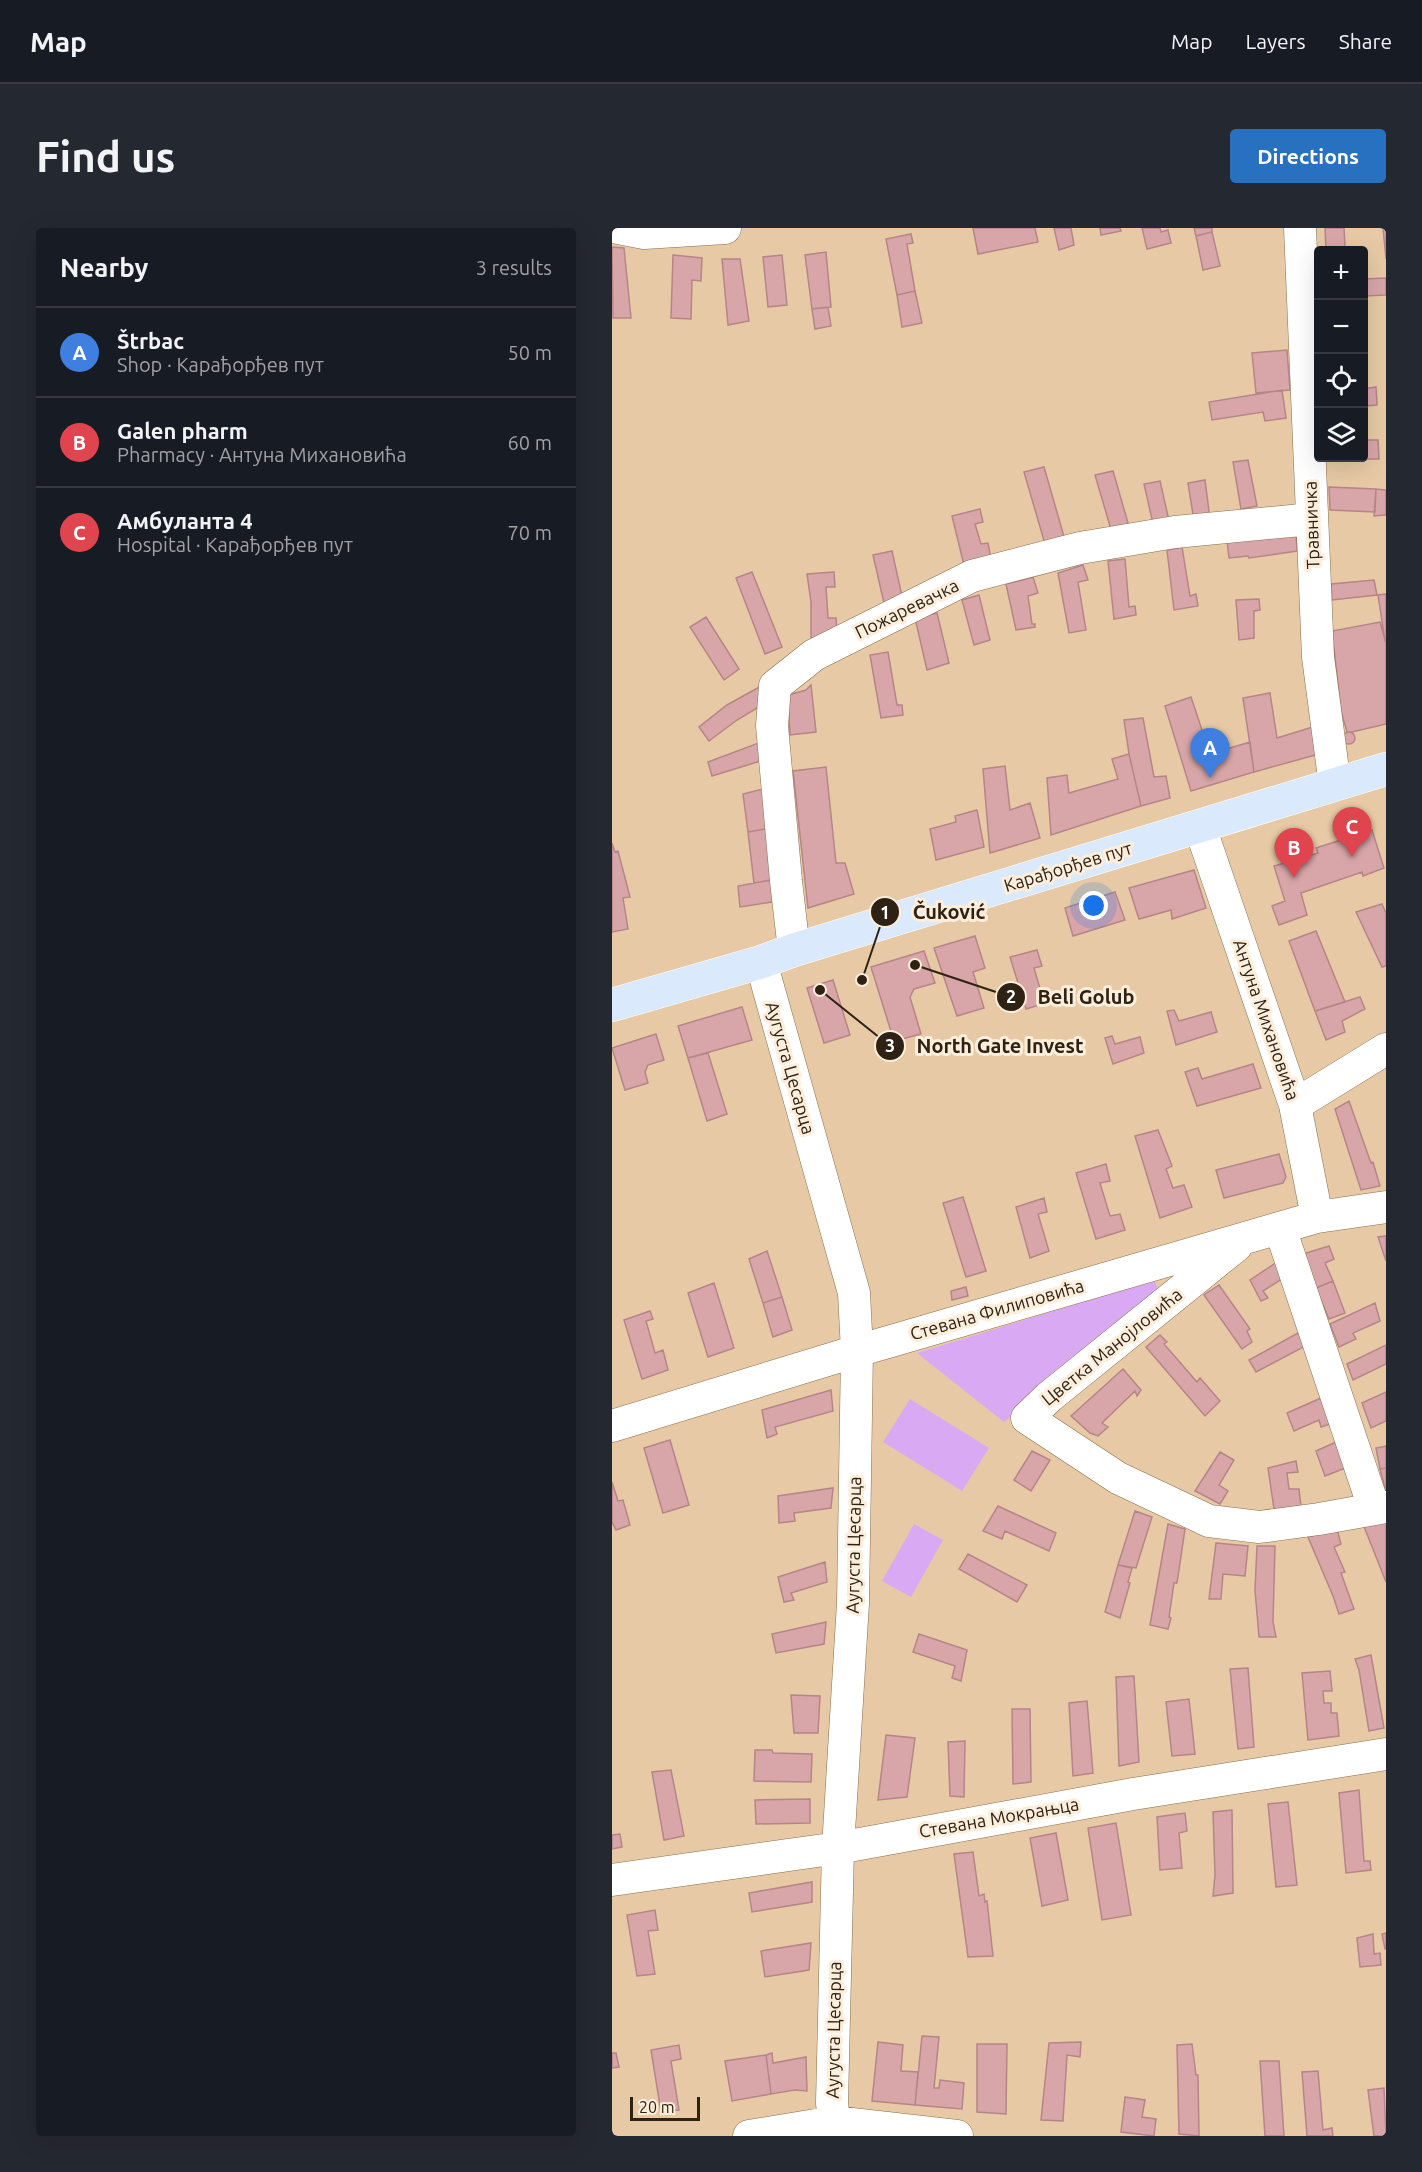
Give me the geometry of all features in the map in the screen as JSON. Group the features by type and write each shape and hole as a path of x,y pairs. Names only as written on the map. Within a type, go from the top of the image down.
{"main road":[{"name":"Карађорђев пут","path":"612,1005 761,962 1386,770"}],"street":[{"path":"618,228 644,233 725,228"},
{"name":"Травничка","path":"1300,228 1318,657 1335,785"},
{"name":"Пожаревачка","path":"794,950 772,726 775,686 814,655 972,576 1080,548 1175,532 1312,519"},
{"name":"Антуна Михановића","path":"1200,827 1295,1105 1317,1217"},
{"name":"Аугуста Цесарца","path":"761,962 854,1293 857,1351 853,1603 838,1848 832,2103 840,2129"},
{"path":"1295,1105 1386,1049"},
{"name":"Стевана Филиповића","path":"612,1426 857,1351 1317,1217 1386,1207"},
{"path":"1280,1228 1380,1507"},
{"name":"Цветка Манојловића","path":"1247,1237 1049,1397 1027,1418 1118,1478 1209,1521 1259,1527 1319,1519 1380,1507"},
{"name":"Стевана Мокрањца","path":"612,1880 838,1848 1133,1794 1386,1754"},
{"path":"749,2136 840,2129 957,2136"}],"shaded area":[{"path":"1154,1280 1159,1291 1004,1422 917,1353"},
{"path":"910,1399 989,1448 962,1491 883,1442"},
{"path":"914,1524 943,1540 911,1597 882,1581"}],"building":[{"path":"973,228 1035,228 1038,242 978,254"},
{"path":"1054,228 1071,228 1074,245 1059,250"},
{"path":"1100,228 1120,228 1121,231 1101,235"},
{"path":"1142,228 1160,228 1161,232 1168,230 1171,243 1147,249"},
{"path":"1194,228 1212,228 1212,232 1196,236"},
{"path":"1325,228 1344,228 1345,246 1326,246"},
{"path":"1383,228 1386,228 1386,259"},
{"path":"1212,232 1220,266 1203,270 1196,236"},
{"path":"911,234 913,243 907,244 915,291 897,295 886,239"},
{"path":"612,247 624,248 631,318 613,318"},
{"path":"826,252 831,307 812,309 805,255"},
{"path":"673,255 702,258 701,281 692,280 691,319 671,318"},
{"path":"782,255 787,305 768,307 763,257"},
{"path":"722,259 740,259 749,321 728,325"},
{"path":"1386,278 1386,295 1368,296 1368,279"},
{"path":"915,291 922,323 902,327 897,295"},
{"path":"828,307 831,326 815,329 812,309"},
{"path":"1287,350 1290,390 1256,393 1252,353"},
{"path":"1376,387 1377,405 1368,406 1368,388"},
{"path":"1282,390 1286,418 1265,421 1263,412 1212,420 1209,402"},
{"path":"1368,440 1378,440 1379,459 1368,459"},
{"path":"1248,460 1257,506 1241,509 1233,462"},
{"path":"1044,467 1065,540 1045,544 1024,472"},
{"path":"1113,471 1130,530 1112,533 1095,475"},
{"path":"1205,480 1210,519 1194,521 1188,483"},
{"path":"1160,481 1170,525 1154,528 1144,484"},
{"path":"1329,487 1376,489 1375,512 1330,510"},
{"path":"1376,489 1386,490 1386,515 1374,516"},
{"path":"980,509 983,522 975,524 981,544 988,543 991,559 964,565 952,516"},
{"path":"1296,531 1297,551 1249,558 1248,556 1229,558 1227,540"},
{"path":"1182,547 1190,596 1196,594 1198,606 1174,610 1167,550"},
{"path":"892,551 902,596 884,603 873,555"},
{"path":"1125,559 1129,607 1135,606 1136,615 1114,619 1108,561"},
{"path":"1083,565 1088,580 1078,582 1086,630 1069,633 1058,573"},
{"path":"752,572 782,647 765,654 736,578"},
{"path":"834,572 835,587 826,587 828,618 836,618 837,635 811,642 811,602 807,574"},
{"path":"1033,577 1038,593 1028,596 1032,624 1035,624 1035,627 1016,630 1006,584"},
{"path":"1374,580 1377,595 1332,600 1331,584"},
{"path":"1386,594 1386,641 1385,641 1378,595"},
{"path":"979,595 990,640 974,645 962,600"},
{"path":"1259,599 1260,610 1254,611 1254,638 1239,640 1236,600"},
{"path":"937,613 949,663 927,670 915,618"},
{"path":"706,617 739,669 724,680 690,627"},
{"path":"1380,622 1386,643 1386,724 1347,732 1341,711 1332,631"},
{"path":"888,652 897,705 902,705 903,715 881,718 870,655"},
{"path":"811,685 816,732 790,735 788,695 806,690"},
{"path":"761,686 762,705 709,741 699,727 727,705"},
{"path":"1270,693 1277,738 1316,726 1319,754 1254,772 1243,698"},
{"path":"1191,697 1210,754 1250,742 1254,772 1191,791 1165,706"},
{"path":"1143,718 1154,777 1166,776 1170,798 1141,806 1124,720"},
{"path":"1351,732 1354,733 1354,743 1347,744 1344,743 1343,736 1344,733"},
{"path":"764,741 767,759 712,776 708,762"},
{"path":"1129,754 1141,806 1051,835 1047,778 1067,775 1069,793 1118,779 1112,759"},
{"path":"1005,766 1010,810 1030,803 1040,838 990,853 983,769"},
{"path":"826,767 836,863 845,863 854,894 808,908 793,771"},
{"path":"771,787 777,827 748,832 743,794"},
{"path":"977,810 984,847 936,860 930,829 956,822 955,816"},
{"path":"777,827 782,878 754,883 748,832"},
{"path":"1372,830 1384,868 1363,876 1362,872 1301,893 1307,915 1279,925 1272,906 1285,901 1274,866 1318,853 1316,848"},
{"path":"612,843 615,852 618,851 630,897 623,898 628,929 612,932"},
{"path":"1194,870 1206,908 1172,919 1171,910 1139,919 1129,888"},
{"path":"782,878 785,900 740,907 738,886"},
{"path":"1115,892 1125,920 1073,936 1065,908"},
{"path":"1382,904 1386,913 1386,966 1382,967 1356,912"},
{"path":"1316,931 1345,1002 1315,1011 1289,941"},
{"path":"975,936 985,968 973,972 984,1008 957,1016 934,948"},
{"path":"1037,950 1042,966 1034,968 1041,992 1049,990 1052,1001 1026,1009 1010,957"},
{"path":"924,951 935,983 914,989 910,997 921,1034 894,1041 871,967"},
{"path":"833,980 850,1035 824,1043 807,988"},
{"path":"1360,997 1365,1009 1342,1021 1345,1032 1326,1040 1315,1011"},
{"path":"742,1007 752,1040 688,1058 678,1026"},
{"path":"1174,1010 1179,1021 1211,1012 1217,1032 1176,1045 1167,1011"},
{"path":"656,1034 664,1060 648,1065 645,1072 648,1083 625,1090 612,1048"},
{"path":"1112,1036 1115,1044 1140,1037 1144,1053 1113,1064 1105,1038"},
{"path":"708,1053 727,1114 707,1121 688,1058"},
{"path":"1253,1064 1261,1088 1197,1106 1185,1072 1198,1068 1202,1079"},
{"path":"1349,1101 1380,1186 1361,1190 1335,1109"},
{"path":"1158,1130 1172,1166 1166,1169 1173,1188 1184,1185 1192,1207 1160,1218 1135,1136"},
{"path":"1279,1154 1286,1177 1283,1183 1224,1198 1216,1170"},
{"path":"1106,1164 1110,1181 1100,1183 1110,1216 1120,1214 1125,1230 1096,1239 1076,1173"},
{"path":"963,1197 986,1271 966,1277 943,1203"},
{"path":"1044,1198 1047,1212 1038,1214 1049,1251 1030,1258 1016,1207"},
{"path":"1386,1236 1386,1261 1378,1237"},
{"path":"1329,1246 1334,1259 1325,1263 1333,1281 1316,1288 1303,1254"},
{"path":"767,1251 782,1297 763,1303 749,1259"},
{"path":"1277,1262 1285,1277 1263,1291 1268,1298 1261,1301 1250,1280"},
{"path":"1333,1281 1345,1313 1329,1319 1316,1288"},
{"path":"714,1283 734,1348 708,1357 688,1293"},
{"path":"1219,1285 1250,1329 1247,1331 1252,1342 1242,1349 1204,1295"},
{"path":"966,1287 968,1296 952,1300 951,1291"},
{"path":"782,1297 792,1330 773,1337 763,1303"},
{"path":"1375,1303 1380,1321 1353,1333 1356,1339 1339,1347 1330,1324"},
{"path":"650,1311 653,1319 646,1321 655,1353 663,1350 668,1370 642,1379 624,1320"},
{"path":"1307,1328 1313,1342 1256,1372 1249,1360"},
{"path":"1160,1335 1167,1342 1164,1344 1197,1382 1200,1378 1220,1401 1205,1416 1146,1347"},
{"path":"1386,1345 1386,1364 1353,1380 1347,1364"},
{"path":"1123,1369 1141,1390 1137,1396 1135,1391 1102,1423 1108,1427 1098,1436 1090,1433 1071,1416"},
{"path":"831,1390 833,1411 775,1427 777,1434 767,1438 762,1410"},
{"path":"1386,1392 1386,1421 1371,1428 1362,1403"},
{"path":"1330,1394 1339,1421 1321,1427 1319,1420 1294,1431 1287,1413"},
{"path":"1345,1438 1353,1465 1325,1476 1316,1451"},
{"path":"670,1440 689,1505 663,1513 644,1448"},
{"path":"1386,1446 1386,1468 1380,1469 1376,1448"},
{"path":"1032,1451 1050,1460 1031,1491 1014,1480"},
{"path":"1220,1452 1234,1460 1219,1485 1228,1491 1220,1504 1195,1491"},
{"path":"1296,1461 1298,1472 1287,1473 1289,1489 1299,1489 1301,1506 1274,1509 1268,1468"},
{"path":"1386,1468 1386,1492 1380,1469"},
{"path":"612,1482 618,1501 623,1500 630,1525 616,1530 612,1522"},
{"path":"833,1488 831,1508 794,1513 795,1521 779,1523 778,1496"},
{"path":"998,1506 1056,1533 1049,1551 1005,1531 1002,1539 983,1531"},
{"path":"1135,1511 1152,1517 1136,1568 1118,1565"},
{"path":"1386,1517 1386,1582 1363,1524"},
{"path":"1168,1524 1185,1529 1168,1629 1150,1625"},
{"path":"1337,1529 1341,1544 1334,1547 1345,1572 1341,1573 1354,1609 1339,1614 1308,1537"},
{"path":"1216,1543 1248,1546 1245,1576 1223,1574 1221,1599 1209,1599"},
{"path":"1257,1546 1275,1546 1273,1622 1276,1637 1259,1637 1255,1590"},
{"path":"968,1554 1027,1585 1017,1602 959,1569"},
{"path":"825,1562 827,1582 791,1593 794,1600 784,1602 778,1577"},
{"path":"1118,1565 1132,1568 1120,1618 1105,1612"},
{"path":"826,1622 824,1644 776,1653 772,1634"},
{"path":"919,1634 967,1650 961,1681 952,1678 955,1666 913,1652"},
{"path":"1371,1655 1384,1728 1369,1731 1359,1670 1355,1659"},
{"path":"1248,1668 1254,1747 1238,1749 1230,1669"},
{"path":"1330,1671 1332,1691 1323,1691 1324,1703 1331,1703 1331,1713 1337,1713 1339,1736 1308,1740 1302,1673"},
{"path":"1134,1676 1139,1762 1119,1766 1116,1677"},
{"path":"791,1695 820,1696 818,1733 794,1733"},
{"path":"1189,1699 1195,1754 1172,1756 1166,1702"},
{"path":"1087,1701 1093,1773 1073,1776 1069,1703"},
{"path":"1012,1709 1030,1709 1031,1782 1013,1784"},
{"path":"886,1735 915,1738 907,1797 878,1800"},
{"path":"965,1741 964,1797 950,1796 948,1742"},
{"path":"755,1750 812,1754 811,1782 754,1781"},
{"path":"671,1770 684,1836 664,1840 652,1772"},
{"path":"1359,1790 1364,1861 1370,1861 1371,1870 1346,1873 1339,1793"},
{"path":"810,1799 810,1823 756,1824 755,1800"},
{"path":"1288,1802 1297,1885 1276,1887 1268,1804"},
{"path":"1232,1810 1233,1893 1213,1896 1215,1875 1213,1812"},
{"path":"1185,1813 1187,1831 1179,1833 1182,1868 1160,1870 1157,1817"},
{"path":"1116,1823 1131,1915 1102,1920 1088,1828"},
{"path":"1056,1833 1068,1900 1042,1906 1030,1838"},
{"path":"620,1834 622,1847 612,1849 612,1835"},
{"path":"973,1852 979,1896 984,1894 985,1902 987,1901 993,1956 968,1957 954,1854"},
{"path":"812,1882 812,1902 752,1912 749,1893"},
{"path":"655,1910 658,1930 648,1931 655,1974 637,1976 627,1915"},
{"path":"1386,1933 1386,1949 1385,1949 1382,1934"},
{"path":"1373,1934 1374,1954 1380,1953 1381,1965 1360,1967 1357,1938"},
{"path":"811,1943 809,1970 765,1977 761,1951"},
{"path":"922,2036 939,2037 934,2088 939,2088 940,2080 964,2083 962,2109 915,2105"},
{"path":"878,2042 903,2045 901,2071 918,2072 915,2105 872,2101"},
{"path":"1081,2042 1080,2057 1067,2055 1063,2121 1041,2120 1049,2043"},
{"path":"977,2044 1007,2044 1006,2114 977,2112"},
{"path":"1192,2044 1196,2075 1198,2075 1199,2136 1179,2134 1177,2045"},
{"path":"679,2045 681,2059 671,2061 679,2110 661,2112 651,2050"},
{"path":"612,2053 616,2053 619,2067 612,2068"},
{"path":"772,2053 773,2063 806,2057 807,2091 795,2090 771,2094 766,2055"},
{"path":"766,2055 771,2094 732,2101 725,2061"},
{"path":"1260,2061 1279,2061 1284,2136 1265,2136"},
{"path":"1318,2071 1323,2130 1332,2128 1333,2136 1307,2136 1302,2072"},
{"path":"1384,2088 1386,2136 1374,2136 1368,2090"},
{"path":"1125,2097 1145,2100 1142,2117 1156,2119 1154,2136 1121,2132"}],"place":[{"name":"Štrbac","path":"1210,778"},
{"name":"Амбуланта 4","path":"1352,857"},
{"name":"Galen pharm","path":"1294,878"},
{"name":"Beli Golub","path":"915,965"},
{"name":"Čuković","path":"862,980"},
{"name":"North Gate Invest","path":"820,990"}]}
